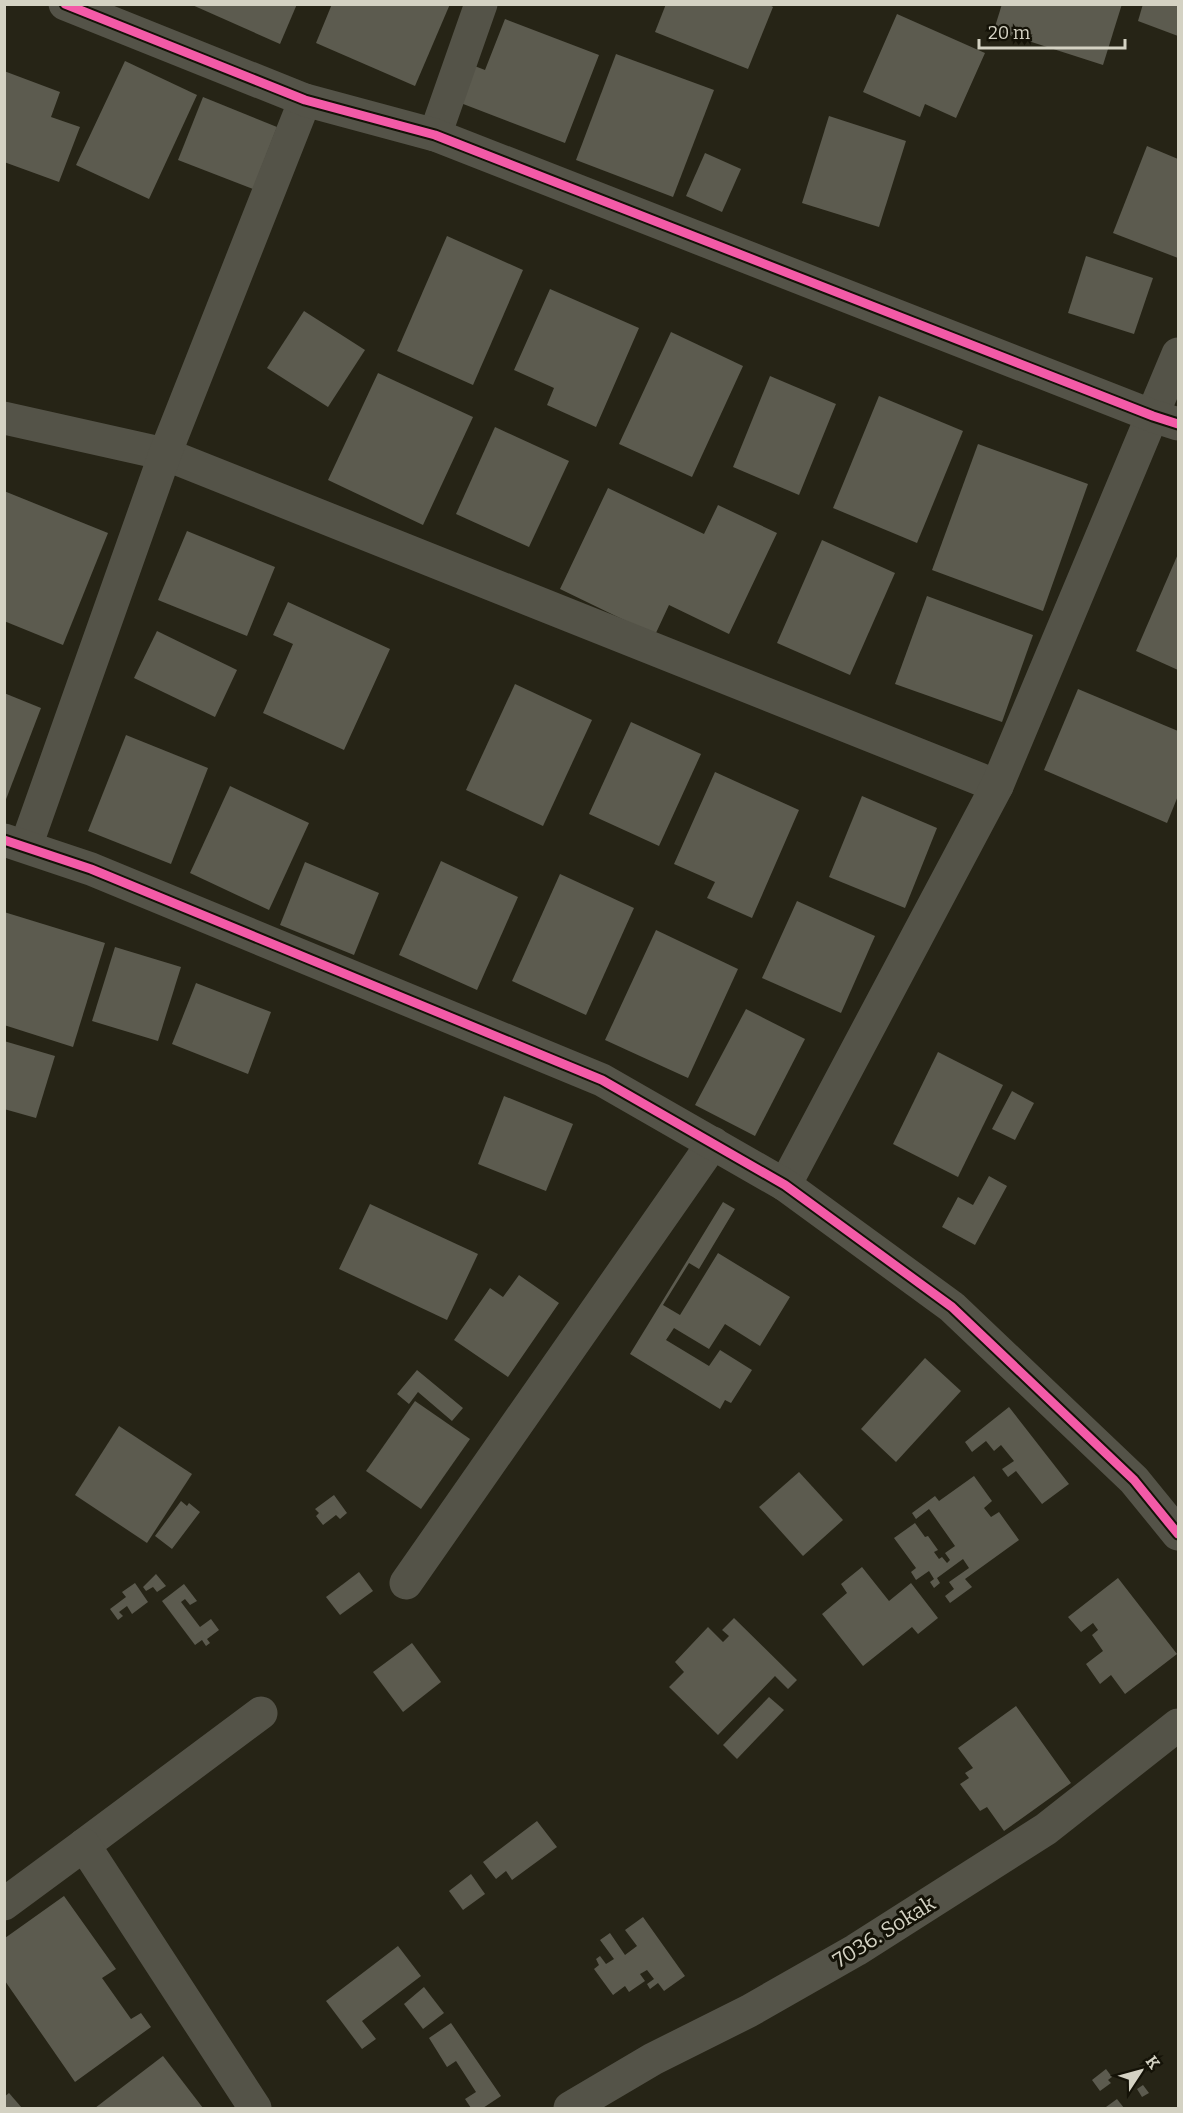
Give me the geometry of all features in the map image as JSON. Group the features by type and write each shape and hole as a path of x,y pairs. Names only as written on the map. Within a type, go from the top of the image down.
{"street":[{"path":"435,135 481,4"},
{"path":"82,8 305,100 435,135 1166,420"},
{"path":"305,100 11,845 102,874 602,1080 714,1143 785,1185 952,1307 1134,1480 1179,1534"},
{"path":"785,1185 997,786 1166,420 1179,354"},
{"path":"4,418 165,454 997,786"},
{"path":"406,1583 714,1143"},
{"path":"4,1904 261,1713"},
{"name":"7036. Sokak","path":"570,2109 653,2059 749,2011 856,1950 1046,1828 1179,1725"},
{"path":"84,1845 255,2109"}],"building":[{"path":"190,4 297,4 280,44"},
{"path":"332,4 450,4 415,86 316,43"},
{"path":"666,4 768,4 773,7 748,69 655,32"},
{"path":"1002,4 1122,4 1103,65 994,30"},
{"path":"1143,4 1178,4 1178,36 1138,21"},
{"path":"897,14 985,53 956,118 925,104 920,117 863,92"},
{"path":"505,19 599,55 565,143 458,102 472,65 485,70"},
{"path":"616,54 714,90 673,197 576,160"},
{"path":"125,61 197,95 149,199 76,165"},
{"path":"4,71 60,92 51,117 80,127 59,182 4,162"},
{"path":"203,97 277,127 253,189 178,160"},
{"path":"829,116 906,141 879,227 802,203"},
{"path":"1147,146 1178,159 1178,258 1113,233"},
{"path":"705,153 741,169 722,212 686,196"},
{"path":"447,236 523,270 473,385 397,351"},
{"path":"1086,256 1153,278 1134,334 1068,313"},
{"path":"550,289 639,328 596,427 547,405 554,388 514,370"},
{"path":"304,311 365,350 328,407 267,368"},
{"path":"671,332 743,366 692,477 619,444"},
{"path":"378,373 473,417 423,525 328,480"},
{"path":"770,376 836,404 799,495 733,467"},
{"path":"879,396 963,431 917,543 833,508"},
{"path":"495,427 569,461 529,547 456,514"},
{"path":"978,444 1088,484 1043,611 932,570"},
{"path":"608,488 704,534 718,505 777,533 729,634 669,605 655,635 560,589"},
{"path":"4,491 108,533 63,645 4,621"},
{"path":"187,531 275,567 247,636 158,600"},
{"path":"822,540 895,573 850,675 777,643"},
{"path":"1178,554 1178,670 1136,651"},
{"path":"927,596 1033,635 1002,722 895,684"},
{"path":"288,602 390,649 344,750 263,713 293,644 273,635"},
{"path":"157,631 237,670 215,717 134,678"},
{"path":"515,684 592,720 543,826 466,790"},
{"path":"1078,689 1178,731 1178,796 1167,823 1044,770"},
{"path":"4,693 41,708 5,802 4,802"},
{"path":"631,722 701,754 659,846 589,814"},
{"path":"126,735 208,768 171,864 88,831"},
{"path":"715,772 799,810 752,918 707,898 715,882 674,864"},
{"path":"230,786 309,823 269,910 190,873"},
{"path":"862,796 937,828 905,908 829,877"},
{"path":"441,861 518,897 477,990 399,955"},
{"path":"305,862 379,893 354,955 280,925"},
{"path":"560,874 634,908 586,1015 512,981"},
{"path":"797,901 875,936 841,1013 762,978"},
{"path":"4,912 105,943 73,1047 4,1025"},
{"path":"656,930 738,969 688,1078 605,1040"},
{"path":"115,947 181,967 158,1041 92,1021"},
{"path":"196,983 271,1012 248,1074 172,1044"},
{"path":"746,1009 805,1039 755,1136 695,1105"},
{"path":"4,1041 55,1056 36,1118 4,1109"},
{"path":"938,1052 1003,1085 958,1177 893,1144"},
{"path":"1012,1091 1034,1103 1015,1140 992,1129"},
{"path":"504,1096 573,1124 546,1191 478,1164"},
{"path":"989,1176 1007,1186 975,1245 942,1227 958,1197 973,1205"},
{"path":"723,1202 735,1209 699,1269 689,1263 663,1305 680,1315 718,1253 790,1297 760,1346 725,1324 709,1349 674,1328 666,1340 709,1366 720,1350 752,1370 731,1403 725,1400 720,1409 630,1354"},
{"path":"370,1204 478,1254 447,1320 339,1269"},
{"path":"519,1275 559,1303 508,1377 454,1340 490,1288 503,1297"},
{"path":"925,1358 961,1391 896,1462 861,1429"},
{"path":"417,1370 463,1408 452,1421 418,1392 409,1404 397,1394"},
{"path":"415,1401 470,1439 421,1509 366,1471"},
{"path":"1009,1407 1069,1484 1042,1504 1016,1471 1008,1477 1002,1469 1014,1461 1001,1445 994,1451 986,1441 972,1452 965,1442"},
{"path":"119,1426 192,1474 147,1543 75,1495"},
{"path":"799,1472 843,1520 803,1556 759,1507"},
{"path":"974,1476 992,1501 984,1508 991,1517 999,1512 1019,1540 965,1579 972,1587 950,1603 945,1596 954,1589 949,1582 969,1568 963,1559 937,1578 940,1583 934,1588 930,1582 934,1579 929,1571 916,1580 911,1572 916,1568 894,1538 915,1523 938,1550 934,1552 939,1559 942,1557 947,1563 950,1560 945,1553 955,1546 929,1509 916,1519 912,1513 935,1496 939,1501"},
{"path":"334,1495 347,1513 340,1519 336,1515 323,1525 316,1516 319,1513 315,1509"},
{"path":"181,1501 187,1506 189,1503 200,1512 172,1549 155,1536"},
{"path":"862,1567 889,1601 911,1583 938,1618 918,1634 912,1627 863,1666 822,1614 847,1593 841,1584"},
{"path":"359,1572 373,1591 340,1615 326,1597"},
{"path":"156,1574 166,1586 157,1592 153,1587 146,1591 143,1587"},
{"path":"1118,1578 1177,1654 1125,1694 1111,1675 1100,1684 1086,1664 1103,1651 1092,1635 1098,1630 1093,1623 1081,1632 1068,1617"},
{"path":"135,1583 148,1602 132,1614 127,1606 119,1612 123,1616 118,1620 110,1609 126,1597 122,1592"},
{"path":"184,1584 197,1601 190,1605 185,1599 181,1602 200,1627 211,1619 219,1630 207,1639 210,1643 206,1646 202,1640 195,1645 162,1601"},
{"path":"734,1618 797,1680 788,1689 775,1676 718,1735 669,1687 684,1672 675,1662 708,1627 723,1642 729,1636 722,1630"},
{"path":"412,1643 441,1682 403,1712 373,1672"},
{"path":"769,1697 784,1710 737,1759 723,1745"},
{"path":"1016,1706 1071,1783 1004,1831 987,1807 980,1811 960,1784 969,1778 965,1773 973,1768 958,1748"},
{"path":"537,1821 557,1847 512,1880 506,1871 496,1879 483,1862"},
{"path":"471,1874 485,1894 463,1910 449,1891"},
{"path":"64,1896 116,1969 102,1978 131,2019 141,2013 151,2027 75,2082 5,1981 5,1938"},
{"path":"643,1917 685,1976 664,1991 658,1983 650,1989 647,1984 654,1979 647,1970 640,1974 645,1981 629,1992 625,1986 613,1995 594,1969 599,1965 596,1959 600,1956 606,1964 614,1959 600,1940 610,1933 625,1955 637,1946 625,1930"},
{"path":"398,1946 421,1976 362,2021 376,2039 362,2049 326,2001"},
{"path":"424,1987 444,2013 423,2029 404,2004"},
{"path":"451,2023 501,2096 483,2108 471,2108 465,2099 476,2092 456,2061 447,2067 429,2038"},
{"path":"163,2056 203,2108 95,2108"},
{"path":"1106,2069 1112,2077 1108,2080 1111,2083 1100,2091 1092,2080"},
{"path":"1143,2085 1149,2093 1142,2097 1137,2089"},
{"path":"9,2093 22,2108 4,2108 4,2097"},
{"path":"1117,2099 1124,2108 1106,2107"}],"cycle path":[{"path":"65,4 305,100 435,135 1178,424"},
{"path":"4,840 91,869 602,1080 785,1185 952,1307 1134,1480 1178,1534"}]}
